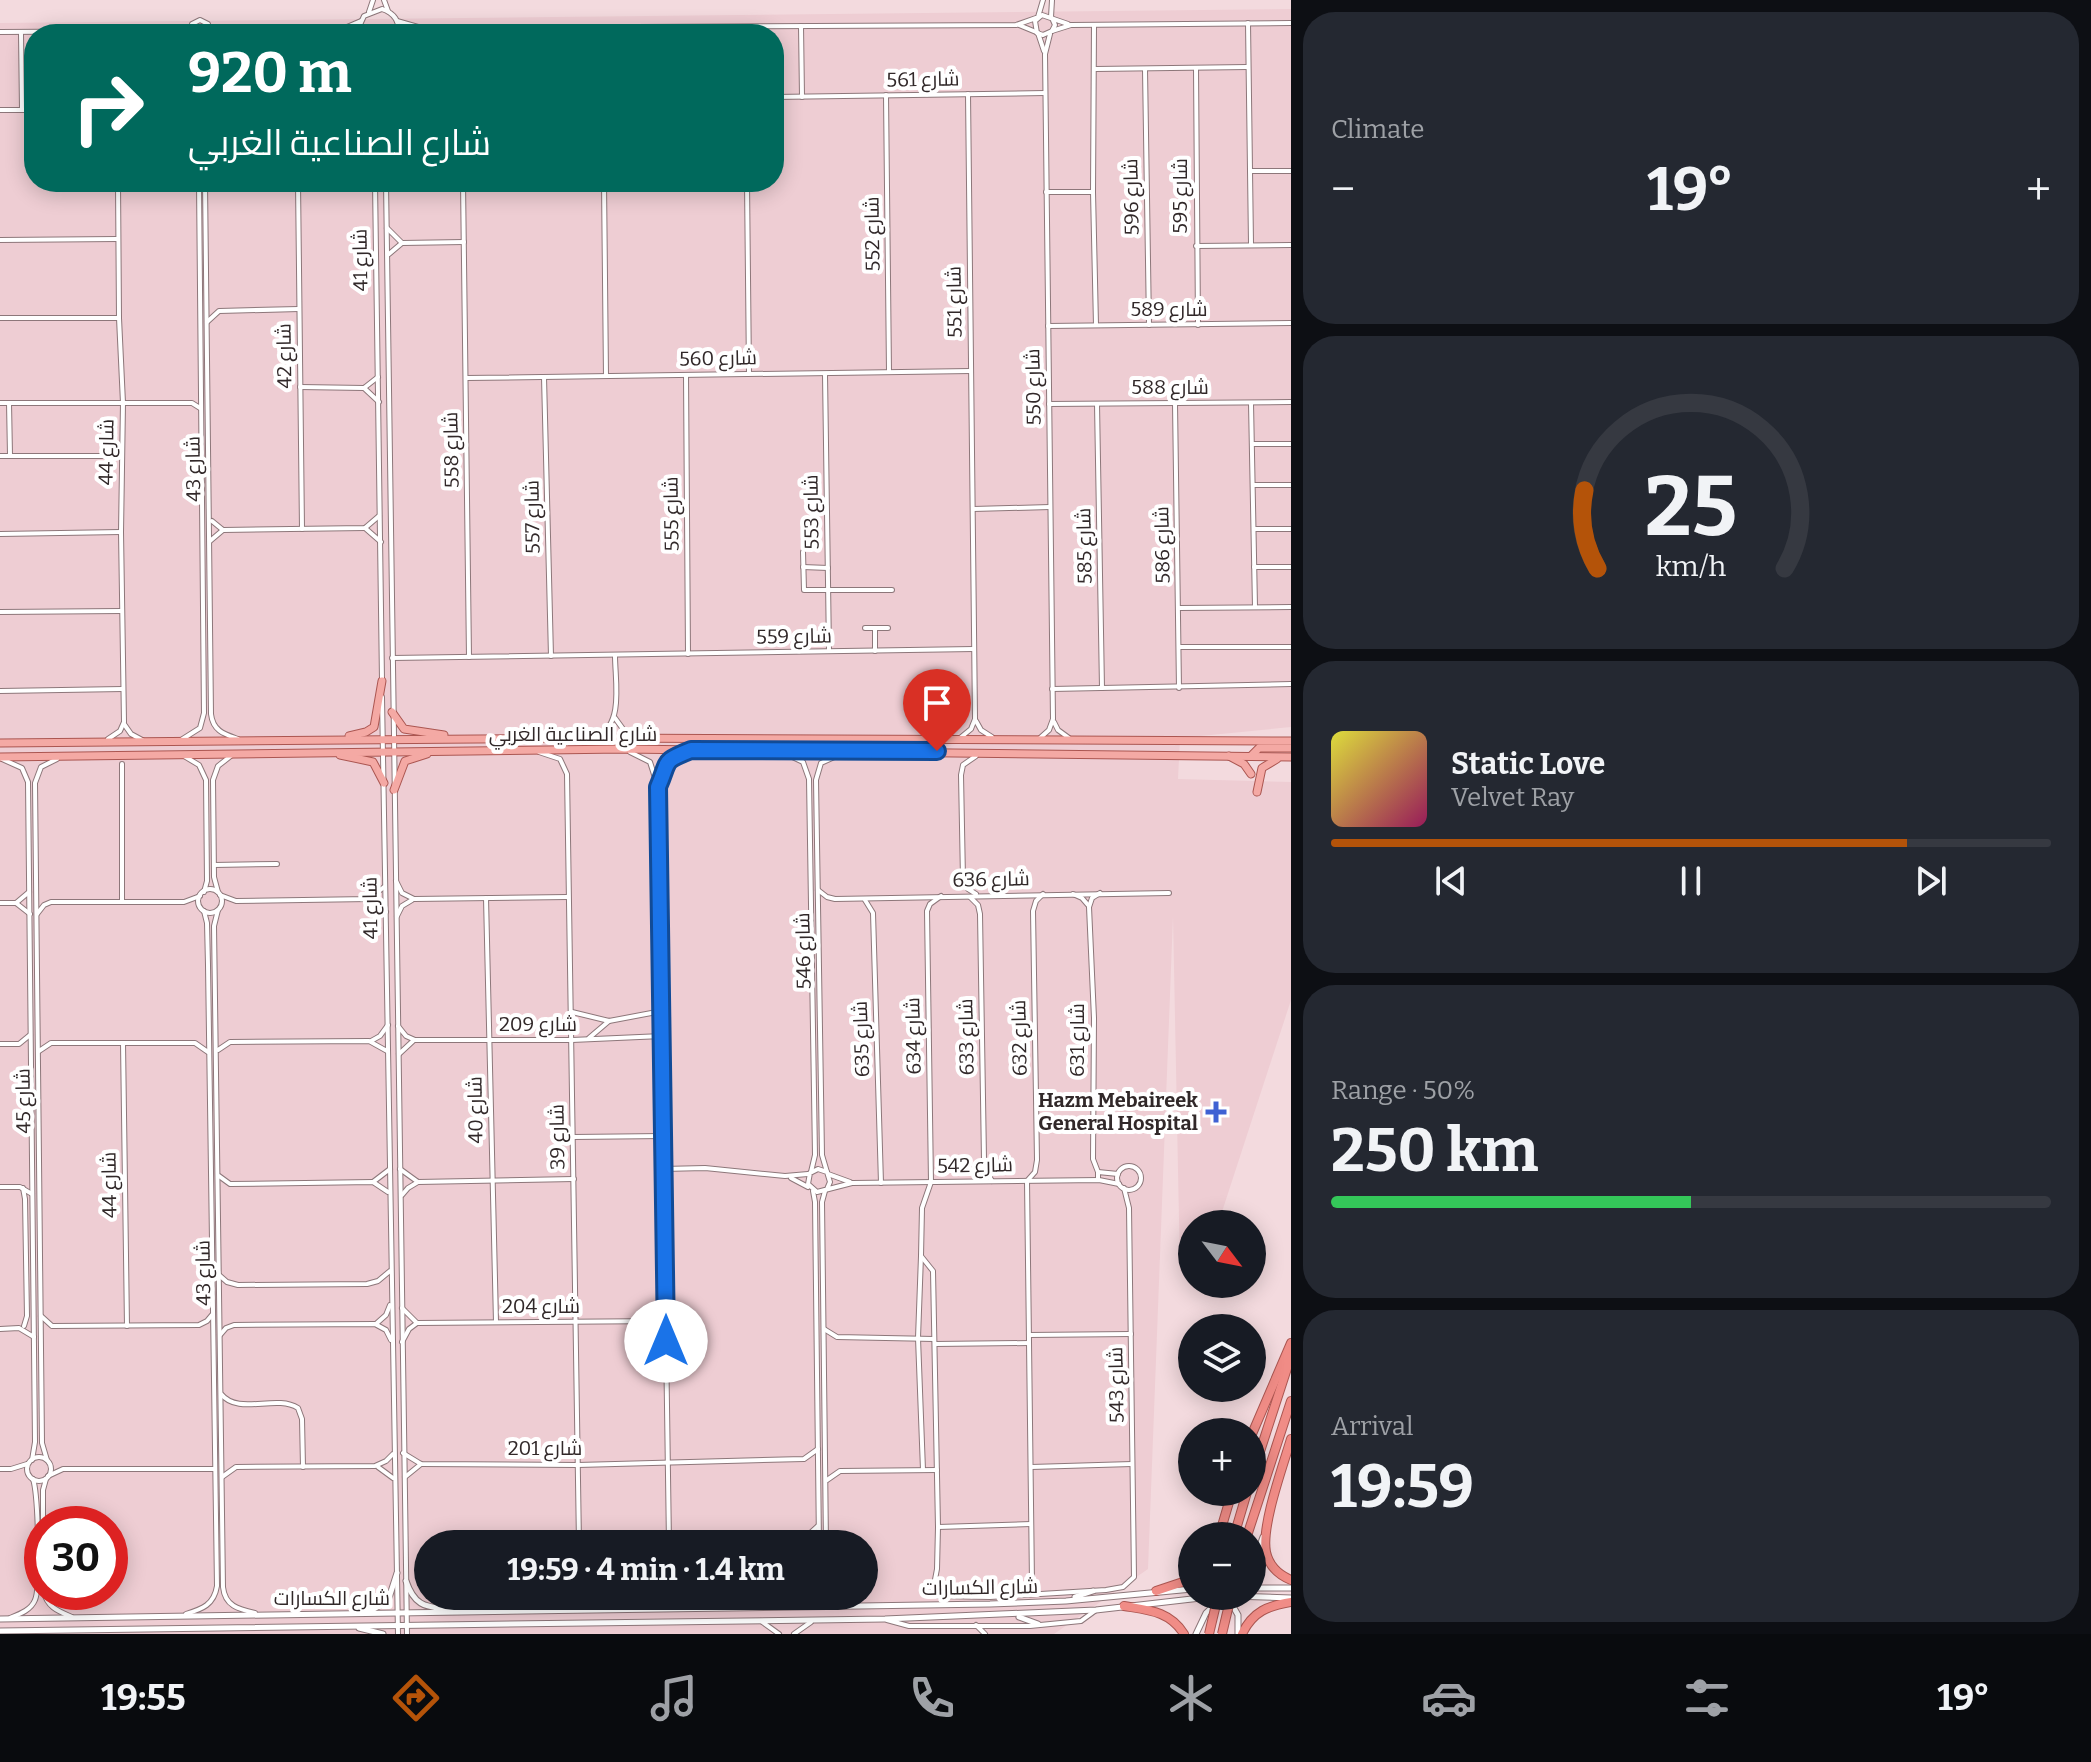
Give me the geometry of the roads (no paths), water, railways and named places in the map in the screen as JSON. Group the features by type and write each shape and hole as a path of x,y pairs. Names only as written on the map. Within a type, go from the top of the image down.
{"highway":[{"path":"1259,1418 1291,1343"},
{"path":"1266,1433 1291,1356"},
{"path":"1251,1522 1291,1401"},
{"path":"1291,1439 1269,1521 1266,1546 1269,1560 1278,1572 1291,1580"},
{"path":"1156,1591 1178,1584"},
{"path":"1240,1634 1260,1610 1291,1600"},
{"path":"1124,1606 1165,1615 1184,1634"},
{"path":"1209,1634 1219,1610"},
{"path":"1222,1634 1224,1610"}],"main road":[{"path":"340,739 374,727 382,681"},
{"path":"392,712 404,729 454,738"},
{"name":"شارع الصناعية الغربي","path":"0,743 383,738 1075,740 1254,748 1287,756"},
{"name":"شارع الصناعية الغربي","path":"0,758 623,749 1227,754 1291,741"},
{"path":"1254,748 1291,748"},
{"path":"327,751 373,762 384,783"},
{"path":"394,790 405,761 440,751"},
{"path":"1227,754 1242,762 1251,774"},
{"path":"1257,792 1262,768 1270,761 1287,756"}],"street":[{"path":"354,24 369,12 373,0"},
{"path":"384,0 388,11 397,21 405,24"},
{"path":"1037,32 1034,25 1043,0"},
{"path":"1051,33 1055,25 1051,17 1052,0"},
{"path":"369,12 388,11"},
{"path":"1016,25 1045,14 1071,25 1291,23"},
{"path":"1248,23 1251,244"},
{"path":"784,26 1016,25 1043,35 1071,25"},
{"path":"1094,25 1096,325"},
{"path":"801,26 802,97"},
{"path":"0,32 24,32"},
{"path":"0,110 22,110 21,32"},
{"name":"شارع 550","path":"1037,32 1045,54"},
{"name":"شارع 550","path":"1051,33 1045,54 1045,93 1053,719"},
{"path":"1095,69 1249,67"},
{"name":"شارع 595","path":"1196,68 1198,325"},
{"name":"شارع 596","path":"1145,69 1149,325"},
{"name":"شارع 561","path":"784,97 1045,93"},
{"name":"شارع 551","path":"968,94 975,719"},
{"name":"شارع 552","path":"886,95 889,372"},
{"path":"1250,171 1291,171"},
{"name":"شارع 44","path":"118,192 123,403 121,532 124,722"},
{"name":"شارع 43","path":"179,741 200,728 204,713 199,192"},
{"name":"شارع 43","path":"205,192 212,720 219,731 240,740"},
{"name":"شارع 42","path":"298,192 302,529"},
{"name":"شارع 41","path":"375,192 398,1634"},
{"name":"شارع 41","path":"386,192 407,1634"},
{"name":"شارع 558","path":"463,192 469,657"},
{"path":"604,192 606,376"},
{"path":"747,192 749,373"},
{"path":"1046,192 1093,192"},
{"path":"387,227 402,243"},
{"path":"0,240 118,239"},
{"path":"387,256 402,243 464,242"},
{"path":"1196,246 1291,245"},
{"path":"207,301 219,311"},
{"path":"207,322 219,311 299,309"},
{"path":"0,318 119,318"},
{"name":"شارع 589","path":"1048,326 1291,323"},
{"name":"شارع 560","path":"466,378 971,371"},
{"name":"شارع 553","path":"825,373 829,651"},
{"path":"300,387 364,388 379,375"},
{"name":"شارع 555","path":"686,375 688,654"},
{"name":"شارع 557","path":"544,377 551,656"},
{"path":"364,388 379,403"},
{"path":"189,403 201,389"},
{"name":"شارع 588","path":"1049,404 1291,402"},
{"path":"0,403 189,403 201,409"},
{"path":"9,403 10,455"},
{"name":"شارع 586","path":"1175,403 1179,688"},
{"path":"1251,403 1255,607"},
{"name":"شارع 585","path":"1097,404 1102,688"},
{"path":"1252,444 1291,444"},
{"path":"0,456 123,456"},
{"path":"1253,485 1291,485"},
{"path":"973,509 1050,507"},
{"path":"210,520 223,530 365,528 381,513"},
{"path":"365,528 381,542"},
{"path":"1254,529 1291,529"},
{"path":"210,541 223,530"},
{"path":"0,534 121,532"},
{"path":"803,552 804,590 892,590"},
{"path":"803,567 828,568"},
{"path":"1254,567 1291,567"},
{"path":"1179,608 1291,607"},
{"path":"0,612 122,611"},
{"path":"865,628 888,628"},
{"path":"875,628 875,651"},
{"path":"1179,647 1291,647"},
{"name":"شارع 559","path":"392,658 975,649"},
{"path":"597,738 610,728 615,718 615,655"},
{"path":"1052,689 1291,684"},
{"path":"0,691 123,689"},
{"path":"615,718 623,729 640,738"},
{"path":"958,739 971,729 975,719"},
{"path":"975,719 981,730 997,740"},
{"path":"1036,740 1049,730 1053,719"},
{"path":"1053,719 1063,735 1075,740"},
{"path":"102,743 117,734 124,722 131,734 146,742"},
{"path":"623,749 650,762 658,787 669,1530"},
{"name":"شارع 39","path":"533,750 560,759 566,768 579,1530"},
{"path":"658,787 668,761 691,750"},
{"name":"شارع 546","path":"775,750 799,758 808,773 815,1155 811,1172"},
{"name":"شارع 546","path":"828,1173 822,1155 816,774 826,759 852,750"},
{"path":"978,895 968,889 963,879 961,775 966,761 986,752"},
{"path":"219,909 219,894 214,881 213,775 218,766 236,753"},
{"path":"182,754 199,765 206,780 207,881 202,894 202,909"},
{"name":"شارع 45","path":"48,1461 42,1449 36,777 45,764 64,756"},
{"name":"شارع 45","path":"0,758 17,764 28,777 35,1442 30,1461"},
{"path":"122,764 122,901"},
{"path":"214,865 277,864"},
{"path":"395,879 402,893 414,899 568,897"},
{"path":"184,902 209,890 236,901 369,899 379,894 386,885"},
{"name":"شارع 636","path":"818,889 831,898 1169,893"},
{"path":"16,903 29,891"},
{"path":"37,892 51,902"},
{"path":"1089,907 1092,898 1101,893"},
{"name":"شارع 632","path":"1032,1583 1027,1181 1035,1172 1037,1160 1033,911 1036,901 1043,894"},
{"path":"1072,894 1082,898 1089,907"},
{"name":"شارع 634","path":"923,1470 918,1338 922,1208 931,1182 927,911 930,904 941,896"},
{"name":"شارع 633","path":"968,896 978,905 980,914 984,1159 992,1181"},
{"name":"شارع 40","path":"486,898 496,1322"},
{"name":"شارع 635","path":"863,898 870,904 873,913 881,1183"},
{"path":"369,899 386,912"},
{"path":"396,919 402,906 414,899"},
{"path":"37,914 51,902 184,902 211,913 236,901"},
{"path":"0,903 16,903 30,914"},
{"name":"شارع 631","path":"1089,907 1094,1018 1093,1159 1098,1172"},
{"name":"شارع 43","path":"185,1615 206,1607 217,1591 207,923 202,909"},
{"name":"شارع 43","path":"219,909 214,926 223,1592 232,1605 257,1614"},
{"path":"572,1012 609,1021 662,1011"},
{"path":"588,1039 609,1021"},
{"path":"369,1041 380,1036 388,1025"},
{"path":"397,1025 406,1036 415,1040"},
{"path":"195,1043 209,1028"},
{"path":"216,1030 230,1042"},
{"path":"19,1044 31,1034"},
{"path":"38,1034 51,1043 195,1043 209,1054"},
{"name":"شارع 209","path":"415,1040 572,1040 662,1036"},
{"path":"397,1057 406,1045 415,1040"},
{"path":"216,1053 221,1046 230,1042 369,1041 389,1053"},
{"path":"38,1052 51,1043"},
{"name":"شارع 44","path":"123,1043 127,1326"},
{"path":"0,1044 19,1044 31,1053"},
{"path":"573,1137 663,1136"},
{"path":"1130,1166 1140,1174 1137,1186 1131,1189 1122,1186 1118,1174 1124,1167 1130,1166"},
{"path":"399,1168 418,1182"},
{"path":"663,1169 705,1168 785,1176 821,1169 828,1173 830,1182 822,1202 826,1530"},
{"path":"373,1182 390,1169"},
{"path":"811,1172 807,1178 815,1202 819,1530"},
{"path":"1098,1180 1098,1172 1118,1174"},
{"path":"218,1173 230,1184"},
{"name":"شارع 542","path":"828,1173 852,1183"},
{"path":"785,1176 811,1189 826,1190"},
{"path":"22,1187 32,1177"},
{"path":"400,1198 418,1182 574,1179"},
{"name":"شارع 542","path":"826,1190 852,1183 992,1181 1098,1180 1122,1186"},
{"path":"218,1195 230,1184 373,1182 390,1193"},
{"name":"شارع 543","path":"1122,1186 1129,1208 1135,1567 1131,1581"},
{"path":"0,1187 22,1187 32,1194"},
{"path":"22,1187 25,1199 27,1316 22,1327"},
{"path":"921,1256 933,1271 938,1527 1031,1524"},
{"path":"219,1275 227,1282 238,1285 367,1284 378,1281 391,1269"},
{"path":"375,1324 386,1315 391,1302"},
{"path":"401,1305 417,1323 409,1329 401,1343"},
{"path":"41,1316 52,1326 199,1325 213,1313"},
{"path":"0,1329 22,1327 34,1315"},
{"path":"220,1315 234,1325"},
{"name":"شارع 204","path":"417,1323 666,1321"},
{"path":"220,1335 234,1325 375,1324 386,1330 392,1342"},
{"path":"199,1325 213,1337"},
{"path":"41,1340 52,1326"},
{"path":"22,1327 34,1337"},
{"path":"823,1328 837,1337 1029,1343"},
{"path":"1029,1335 1131,1334"},
{"path":"824,1347 837,1337"},
{"path":"221,1393 233,1403 287,1403 298,1408 302,1419 303,1467"},
{"path":"221,1415 233,1403"},
{"path":"818,1449 804,1459 819,1470"},
{"path":"222,1478 236,1467 375,1466 386,1461 394,1452"},
{"path":"403,1453 421,1464 404,1479"},
{"path":"221,1456 236,1467"},
{"path":"11,1469 39,1458 63,1469"},
{"name":"شارع 201","path":"421,1464 578,1465 804,1459"},
{"path":"825,1459 840,1471"},
{"path":"9,1618 28,1609 37,1594 36,1497 30,1461"},
{"path":"43,1506 43,1490 50,1471 48,1461"},
{"path":"1030,1467 1132,1464"},
{"path":"375,1466 395,1480"},
{"path":"0,1469 11,1469 40,1481 63,1469 215,1469"},
{"path":"826,1484 830,1475 840,1471 937,1470"},
{"path":"1266,1529 1269,1521"},
{"path":"814,1530 819,1525"},
{"name":"شارع الكسارات","path":"938,1527 933,1590 950,1598 1118,1589 1131,1581"},
{"path":"364,1613 388,1601 397,1573"},
{"path":"406,1581 419,1603 463,1613"},
{"path":"1021,1596 1032,1583 1043,1594"},
{"path":"1266,1588 1291,1588"},
{"name":"شارع الكسارات","path":"878,1605 1066,1601 1178,1590"},
{"path":"1066,1601 1093,1591"},
{"name":"شارع الكسارات","path":"1266,1598 1291,1600"},
{"name":"شارع الكسارات","path":"0,1631 885,1619 1096,1610 1178,1601"},
{"path":"57,1610 72,1617"},
{"name":"شارع الكسارات","path":"0,1619 600,1610"},
{"name":"شارع الكسارات","path":"885,1619 909,1626 1030,1626 1081,1621 1096,1610"},
{"path":"1196,1634 1209,1610"},
{"path":"1235,1610 1240,1634"},
{"path":"1014,1615 1038,1624"},
{"path":"794,1634 816,1619"},
{"path":"759,1620 779,1634"},
{"path":"973,1624 985,1634"},
{"path":"350,1626 383,1634"},
{"path":"419,1634 430,1626"},
{"path":"903,1633 909,1626"},
{"path":"104,1629 115,1634"}],"place":[{"name":"Hazm Mebaireek General Hospital","path":"1216,1112"}]}
